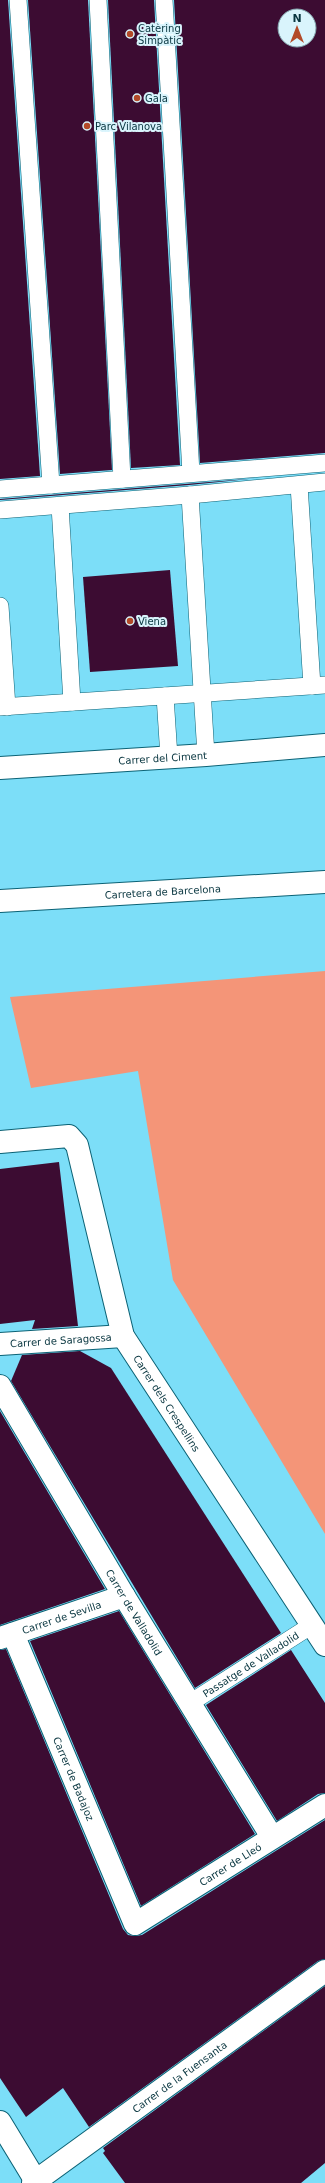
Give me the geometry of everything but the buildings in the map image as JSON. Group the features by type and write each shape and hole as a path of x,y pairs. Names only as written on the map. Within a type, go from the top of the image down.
{"main road":[{"name":"Carrer del Ciment","path":"0,768 206,755 325,745"},
{"name":"Carretera de Barcelona","path":"0,901 325,882"},
{"name":"Carrer dels Crespellins","path":"0,1142 69,1136 77,1145 123,1336 325,1645"},
{"name":"Carrer de Saragossa","path":"0,1344 123,1336"},
{"name":"Carrer de Valladolid","path":"0,1386 124,1596 272,1837"},
{"name":"Carrer de Sevilla","path":"7,1636 124,1596"},
{"name":"Carrer de Badajoz","path":"7,1636 135,1924"},
{"name":"Carrer de Lleó","path":"135,1924 272,1837 325,1806"},
{"name":"Carrer de la Fuensanta","path":"35,2182 325,1971"},
{"path":"0,2122 35,2182"}],"lane":[{"path":"18,0 51,484"},
{"path":"98,0 122,479"},
{"path":"164,0 192,474"},
{"path":"0,488 325,463"},
{"path":"0,510 190,495 325,482"},
{"path":"0,606 3,707 319,686 299,484"},
{"path":"190,495 206,755"},
{"path":"60,506 72,702"},
{"path":"165,696 169,757"},
{"name":"Passatge de Valladolid","path":"190,1703 312,1625"}],"shaded area":[{"path":"325,971 325,1534 173,1280 138,1071 31,1088 10,997"}],"place":[{"name":"Catèring Simpàtic","path":"130,34"},
{"name":"Gala","path":"137,98"},
{"name":"Parc Vilanova","path":"87,126"},
{"name":"Viena","path":"130,621"}]}
